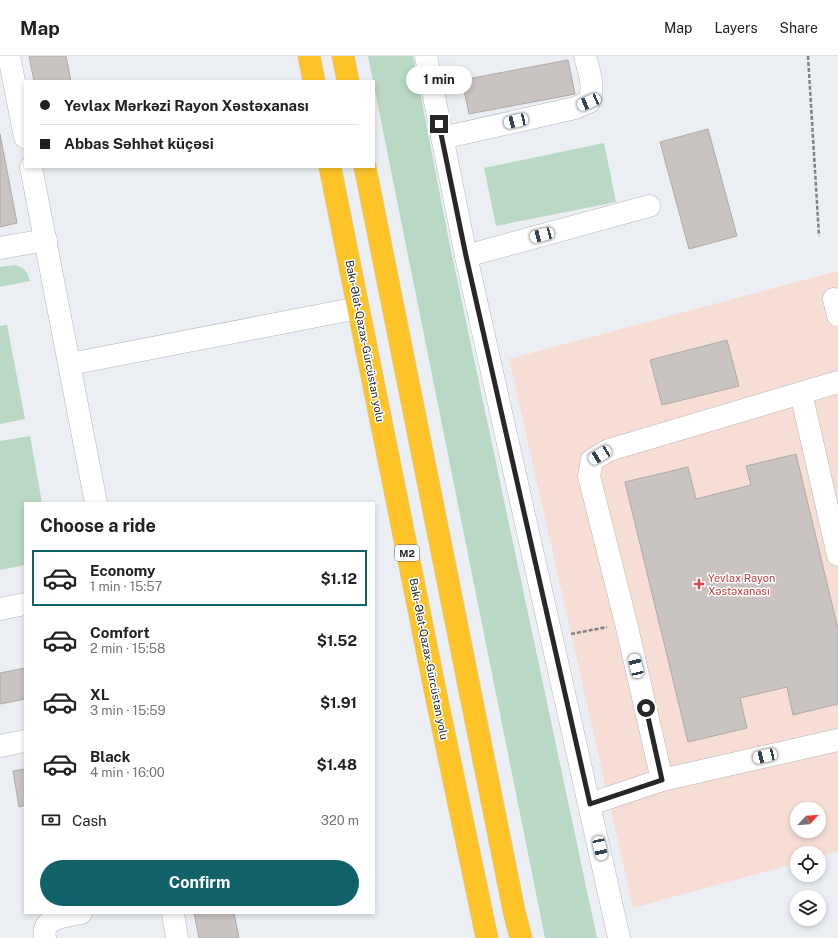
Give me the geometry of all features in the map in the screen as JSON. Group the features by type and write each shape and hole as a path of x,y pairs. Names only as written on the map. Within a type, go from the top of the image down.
{"highway":[{"path":"309,56 314,80"},
{"path":"343,56 348,80"},
{"name":"Bakı-Ələt-Qazax-Gürcüstan yolu","path":"330,168 436,695 487,938"},
{"path":"365,168 521,938"}],"street":[{"path":"9,56 24,132"},
{"path":"426,56 466,256 619,938"},
{"path":"442,138 575,108 589,102 592,94 592,82 585,56"},
{"path":"31,168 96,502"},
{"path":"466,256 649,206"},
{"path":"0,248 46,240"},
{"path":"70,364 358,308"},
{"path":"662,780 626,623 589,476 592,460 609,450 838,382"},
{"path":"802,392 838,555"},
{"path":"0,609 24,604"},
{"path":"590,804 662,780 838,740"},
{"path":"0,746 24,742"},
{"path":"45,938 44,933 48,923 54,919 76,914"},
{"path":"173,914 177,938"}],"path":[{"path":"808,56 819,236"},
{"path":"552,638 626,623"}],"shaded area":[{"name":"Yevlax Rayon Xəstəxanası","path":"838,271 838,852 826,855 826,846 790,846 790,865 633,908 509,359"}],"green space":[{"path":"368,56 413,56 450,246 597,938 545,938 375,91 375,80 373,80"},
{"path":"604,143 616,202 496,226 484,168"},
{"path":"14,265 25,270 30,281 0,287 0,267"},
{"path":"7,325 25,419 0,424 0,326"},
{"path":"30,436 42,502 24,502 24,565 0,570 0,441"}],"building":[{"path":"29,56 66,56 71,80 34,80"},
{"path":"568,60 575,94 469,114 462,80"},
{"path":"708,129 737,236 689,249 660,142"},
{"path":"0,134 17,223 0,227"},
{"path":"727,340 739,386 662,405 650,360"},
{"path":"796,454 838,629 838,704 793,715 787,687 740,698 747,728 688,742 625,482 688,467 696,499 751,485 746,466"},
{"path":"24,668 24,699 0,704 0,673"},
{"path":"24,769 24,805 19,807 13,771"},
{"path":"194,914 234,914 239,938 199,938"}],"place":[{"name":"Yevlax Rayon Xəstəxanası","path":"699,584"}],"route":[{"path":"439,124 466,256 590,804 662,780 646,708"}]}
